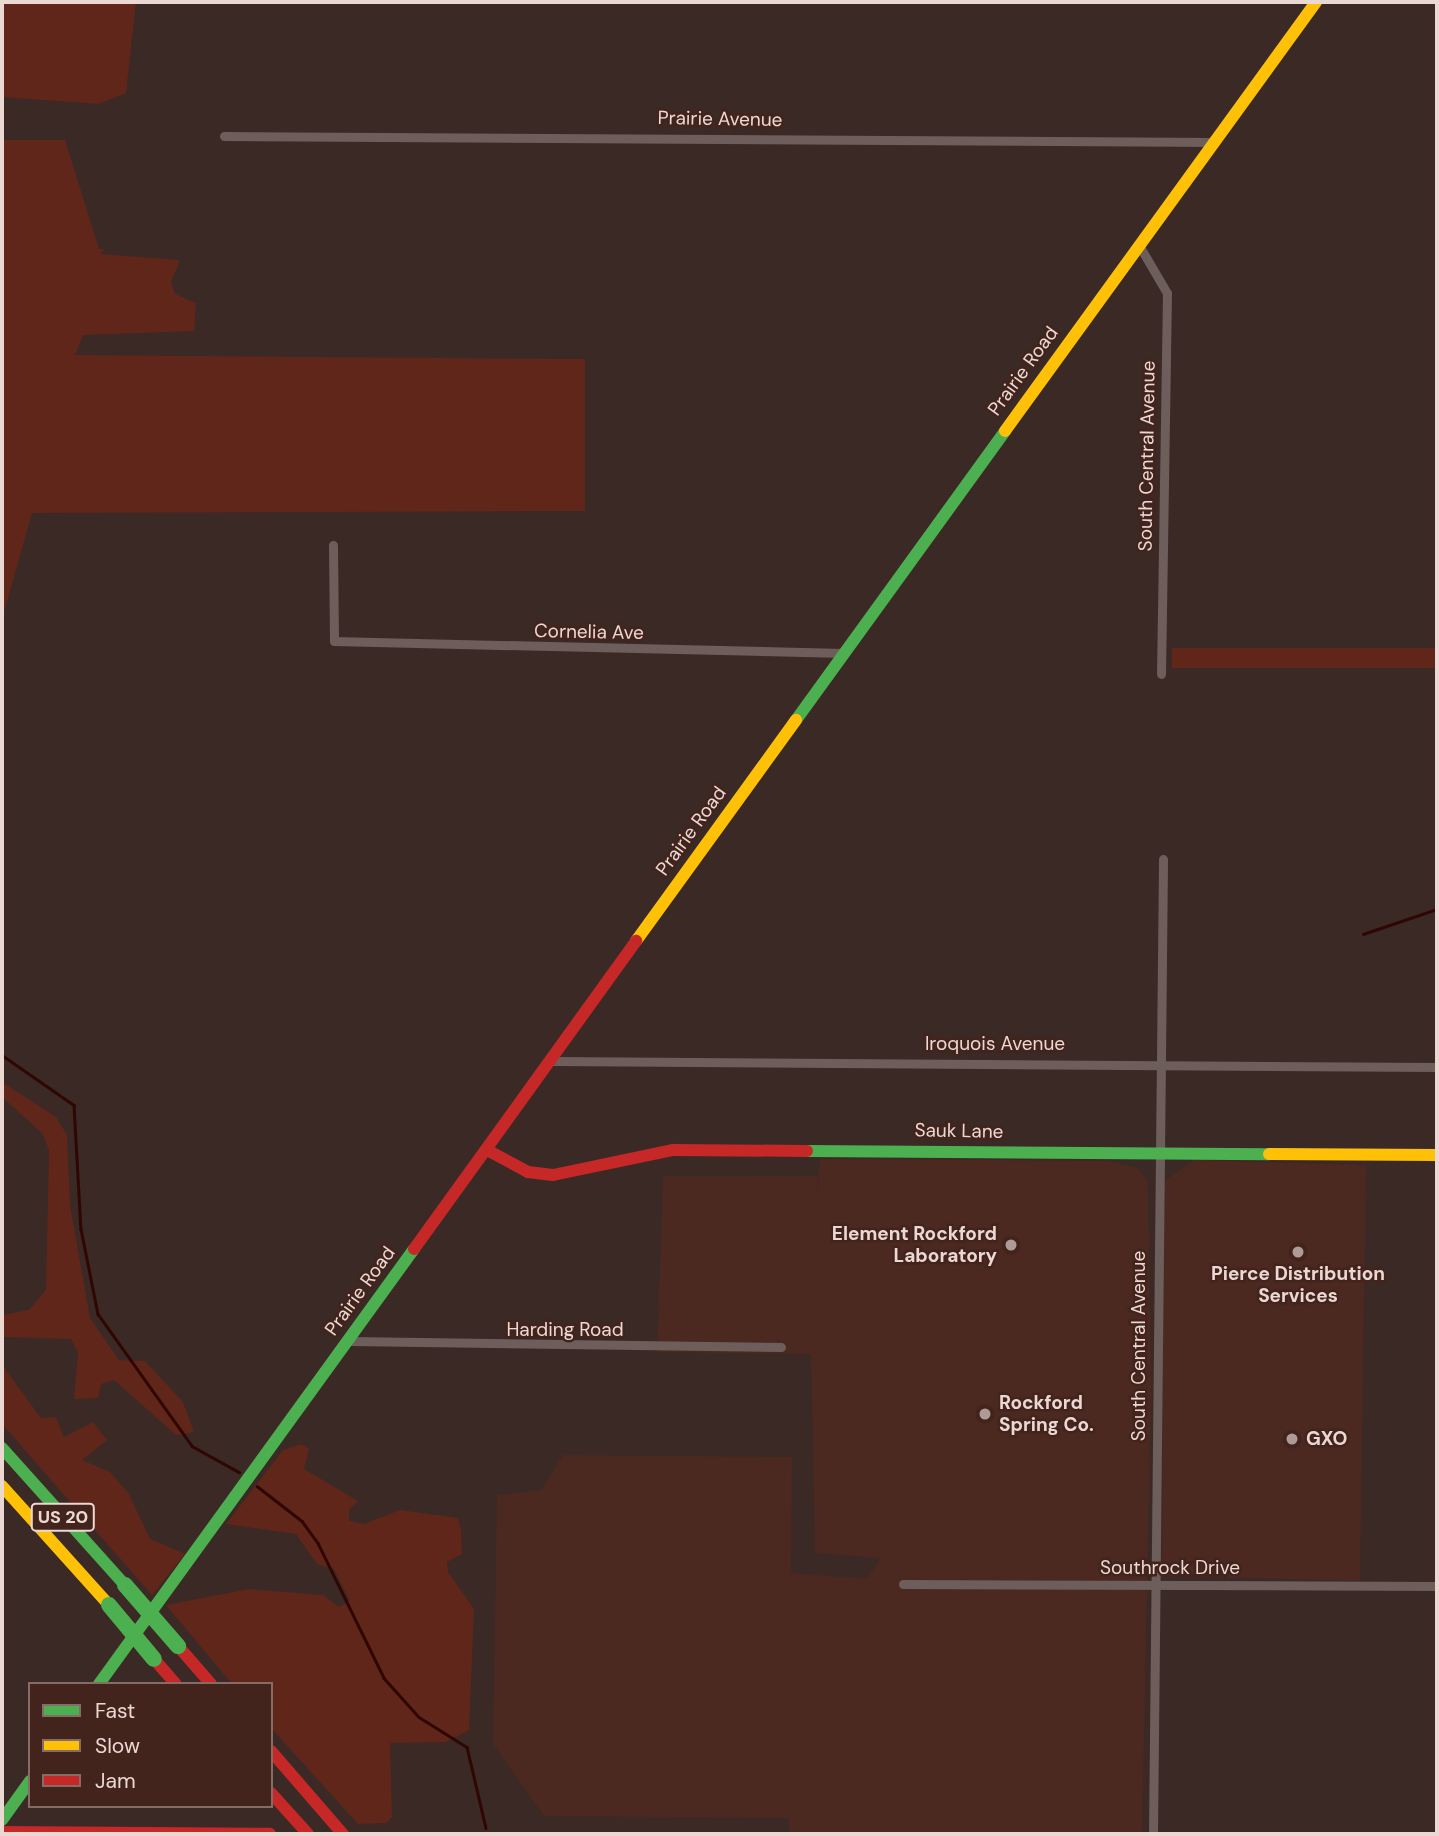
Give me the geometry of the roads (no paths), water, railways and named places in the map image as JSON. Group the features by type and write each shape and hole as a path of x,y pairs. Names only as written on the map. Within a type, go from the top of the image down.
{"main road":[{"name":"Prairie Road","path":"100,1682 489,1151 844,653 1316,2"},
{"name":"Sauk Lane","path":"489,1151 528,1172 553,1175 673,1150 1157,1156 1437,1155"},
{"name":"US 20","path":"2,1448 209,1682"},
{"name":"US 20","path":"2,1486 174,1682"},
{"path":"273,1753 343,1834"},
{"path":"2,1821 28,1784"},
{"path":"276,1798 308,1834"},
{"path":"13,1805 15,1823 26,1833"},
{"path":"2,1832 270,1834"}],"street":[{"name":"Prairie Avenue","path":"224,136 1215,142"},
{"name":"South Central Avenue","path":"1140,247 1167,293 1161,674"},
{"name":"Cornelia Ave","path":"333,545 334,641 844,653"},
{"name":"South Central Avenue","path":"1153,1834 1157,1062 1163,859"},
{"name":"Iroquois Avenue","path":"553,1061 1157,1062 1437,1067"},
{"name":"Harding Road","path":"349,1341 516,1348 781,1347"},
{"name":"Southrock Drive","path":"903,1584 1437,1586"}],"waterway":[{"path":"1363,934 1437,909"},
{"path":"2,1055 74,1105 81,1229 98,1314 192,1446 239,1472"},
{"path":"257,1486 302,1521 318,1543 384,1678 419,1717 467,1747 486,1828"}],"place":[{"name":"Element Rockford Laboratory","path":"1011,1245"},
{"name":"Pierce Distribution Services","path":"1298,1252"},
{"name":"Rockford Spring Co.","path":"985,1414"},
{"name":"GXO","path":"1292,1439"}]}
